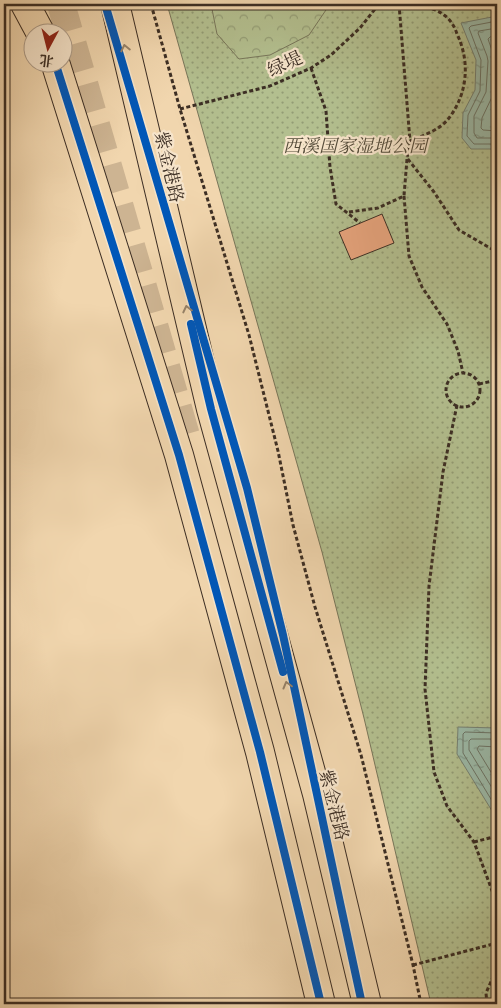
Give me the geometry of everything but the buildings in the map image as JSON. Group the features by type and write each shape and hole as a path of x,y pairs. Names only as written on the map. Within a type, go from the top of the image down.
{"main road":[{"path":"25,4 35,22"},
{"name":"紫金港路","path":"115,4 211,410 317,794 367,1004"},
{"path":"58,72 178,454 260,752 321,1004"}],"path":[{"path":"151,4 180,109 249,335 278,451 293,525 315,607 361,755 421,1004"},
{"path":"410,141 433,132 449,119 459,101 465,81 466,62 462,44 455,29 445,15 428,6 399,4 410,141 404,196 409,256 422,287 447,324 458,351 463,373"},
{"path":"311,68 326,111 330,167 336,204 360,223"},
{"path":"408,158 434,192 459,230 497,252"},
{"path":"348,213 378,208 404,196"},
{"path":"463,373 473,376 479,384 479,394 474,403 463,406 452,402 447,392 449,381 457,374 463,373"},
{"path":"479,384 497,380"},
{"path":"457,405 442,472 429,586 425,689 434,772 447,806 474,842 497,904"},
{"path":"474,842 497,836"},
{"path":"413,965 497,943"},
{"path":"487,1004 486,994 497,968"}],"green space":[{"name":"西溪国家湿地公园","path":"167,4 497,4 497,1004 431,1004 364,718 322,552"},
{"path":"211,4 330,4 309,35 270,55 239,59 217,34"}],"water":[{"path":"497,16 497,149 471,149 462,138 463,113 475,90 476,60 461,23"},
{"path":"458,727 497,728 497,819 457,754"}],"tunnel":[{"path":"61,4 187,439"}],"cycle path":[{"path":"105,4 247,488 283,635 362,1004"},
{"path":"58,72 179,455 260,752 321,1004"},
{"path":"191,324 211,409 283,672"}]}
